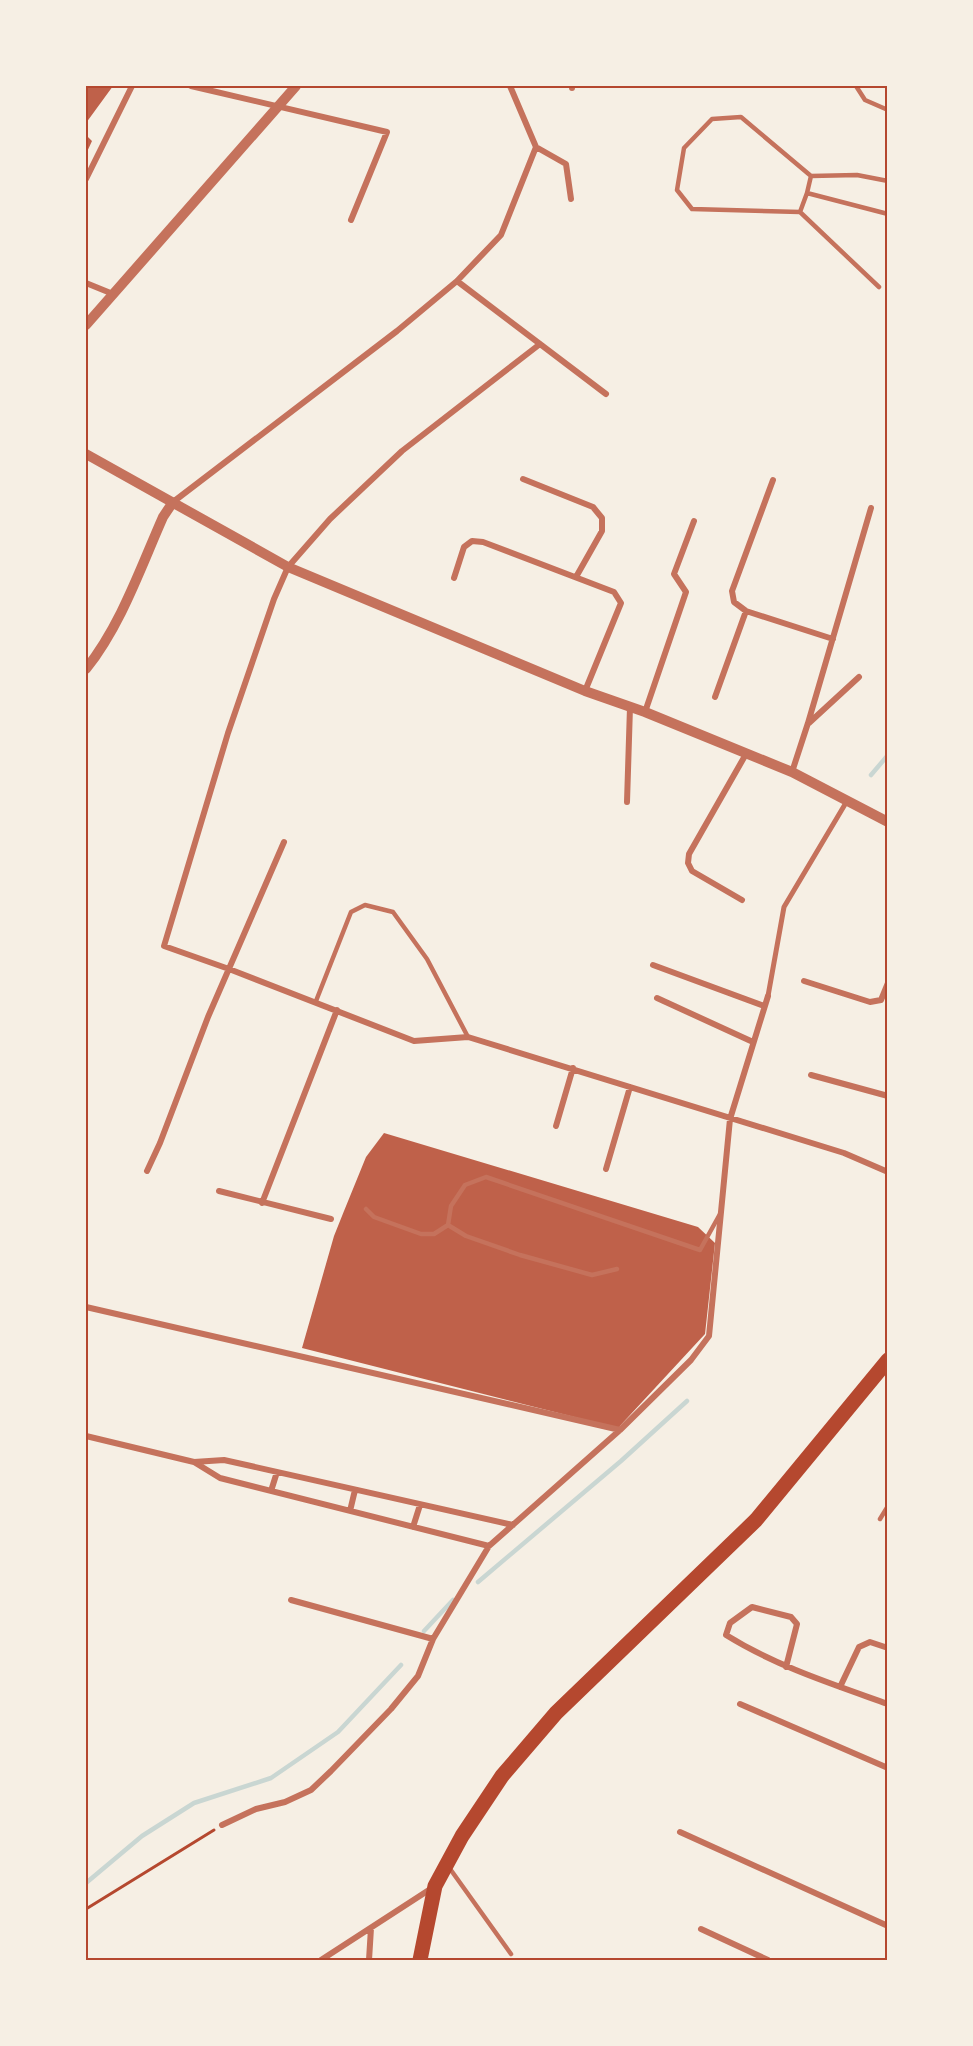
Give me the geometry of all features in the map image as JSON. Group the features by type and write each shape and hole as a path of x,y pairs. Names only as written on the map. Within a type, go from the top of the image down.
{"main road":[{"path":"420,1960 435,1886 483,1803 526,1746 589,1680 712,1565 756,1520 888,1360"}],"street":[{"path":"86,179 132,86"},
{"path":"191,86 387,132 351,220"},
{"path":"86,325 296,86"},
{"path":"510,86 536,147 566,164 571,199"},
{"path":"86,669 114,628 163,517 173,502 396,331 457,281 501,235 536,147"},
{"path":"457,281 606,394"},
{"path":"86,283 112,294"},
{"path":"540,344 402,451 330,519 288,567 274,599 228,733 164,946 230,969 414,1041 468,1036 844,1153 888,1172"},
{"path":"86,454 288,567 585,691 645,712 792,772 888,822"},
{"path":"523,479 593,507 602,518 602,531 576,578"},
{"path":"773,480 732,591 734,602 746,611 833,639"},
{"path":"792,772 871,508"},
{"path":"645,712 686,592 674,574 694,521"},
{"path":"454,578 464,547 472,541 483,542 614,592 621,603 585,691"},
{"path":"715,697 746,611"},
{"path":"808,723 858,677"},
{"path":"627,802 630,707"},
{"path":"742,900 692,871 688,862 690,854 746,754"},
{"path":"222,1825 256,1809 285,1802 311,1790 391,1709 418,1676 433,1639 489,1546 620,1430 691,1360 709,1336 730,1119 768,996 784,907 847,801"},
{"path":"147,1171 208,1017 284,842"},
{"path":"653,965 764,1006"},
{"path":"804,981 870,1002 881,1000 888,982"},
{"path":"657,998 753,1042"},
{"path":"262,1203 337,1010"},
{"path":"555,1126 573,1068"},
{"path":"811,1075 888,1096"},
{"path":"606,1169 630,1088"},
{"path":"219,1191 331,1219"},
{"path":"86,1307 620,1430"},
{"path":"86,1436 194,1462 224,1460 513,1525"},
{"path":"194,1462 220,1478 489,1546"},
{"path":"271,1491 277,1472"},
{"path":"350,1511 356,1490"},
{"path":"413,1527 420,1505"},
{"path":"291,1600 433,1639"},
{"path":"786,1667 797,1624 791,1617 752,1607 730,1623 726,1635 750,1650 786,1667 888,1704"},
{"path":"840,1687 858,1647 870,1642 888,1648"},
{"path":"740,1704 888,1768"},
{"path":"680,1832 888,1926"},
{"path":"321,1960 435,1886"},
{"path":"369,1960 371,1928"},
{"path":"701,1929 768,1960"}],"lane":[{"path":"856,86 864,100 888,110"},
{"path":"879,287 800,212 693,209 677,190 684,148 712,119 741,117 812,176 856,175 888,181"},
{"path":"800,212 812,176"},
{"path":"807,193 888,214"},
{"path":"316,1002 351,912 365,905 393,912 427,959 468,1036"},
{"path":"366,1209 374,1217 421,1234 434,1234 448,1225 451,1206 465,1185 486,1177 700,1250 722,1212"},
{"path":"448,1225 466,1236 487,1244 592,1275 617,1269"},
{"path":"880,1519 888,1506"},
{"path":"447,1864 511,1954"}],"path":[{"path":"86,1909 222,1825"}],"building":[{"path":"86,86 113,86 86,123"},
{"path":"86,135 92,141 86,154"},
{"path":"384,1133 698,1227 715,1243 705,1334 618,1428 302,1348 334,1236 366,1157"}],"waterway":[{"path":"871,775 888,755"},
{"path":"478,1582 621,1461 687,1401"},
{"path":"424,1631 453,1600"},
{"path":"86,1883 142,1836 194,1803 271,1778 338,1732 401,1665"}]}
